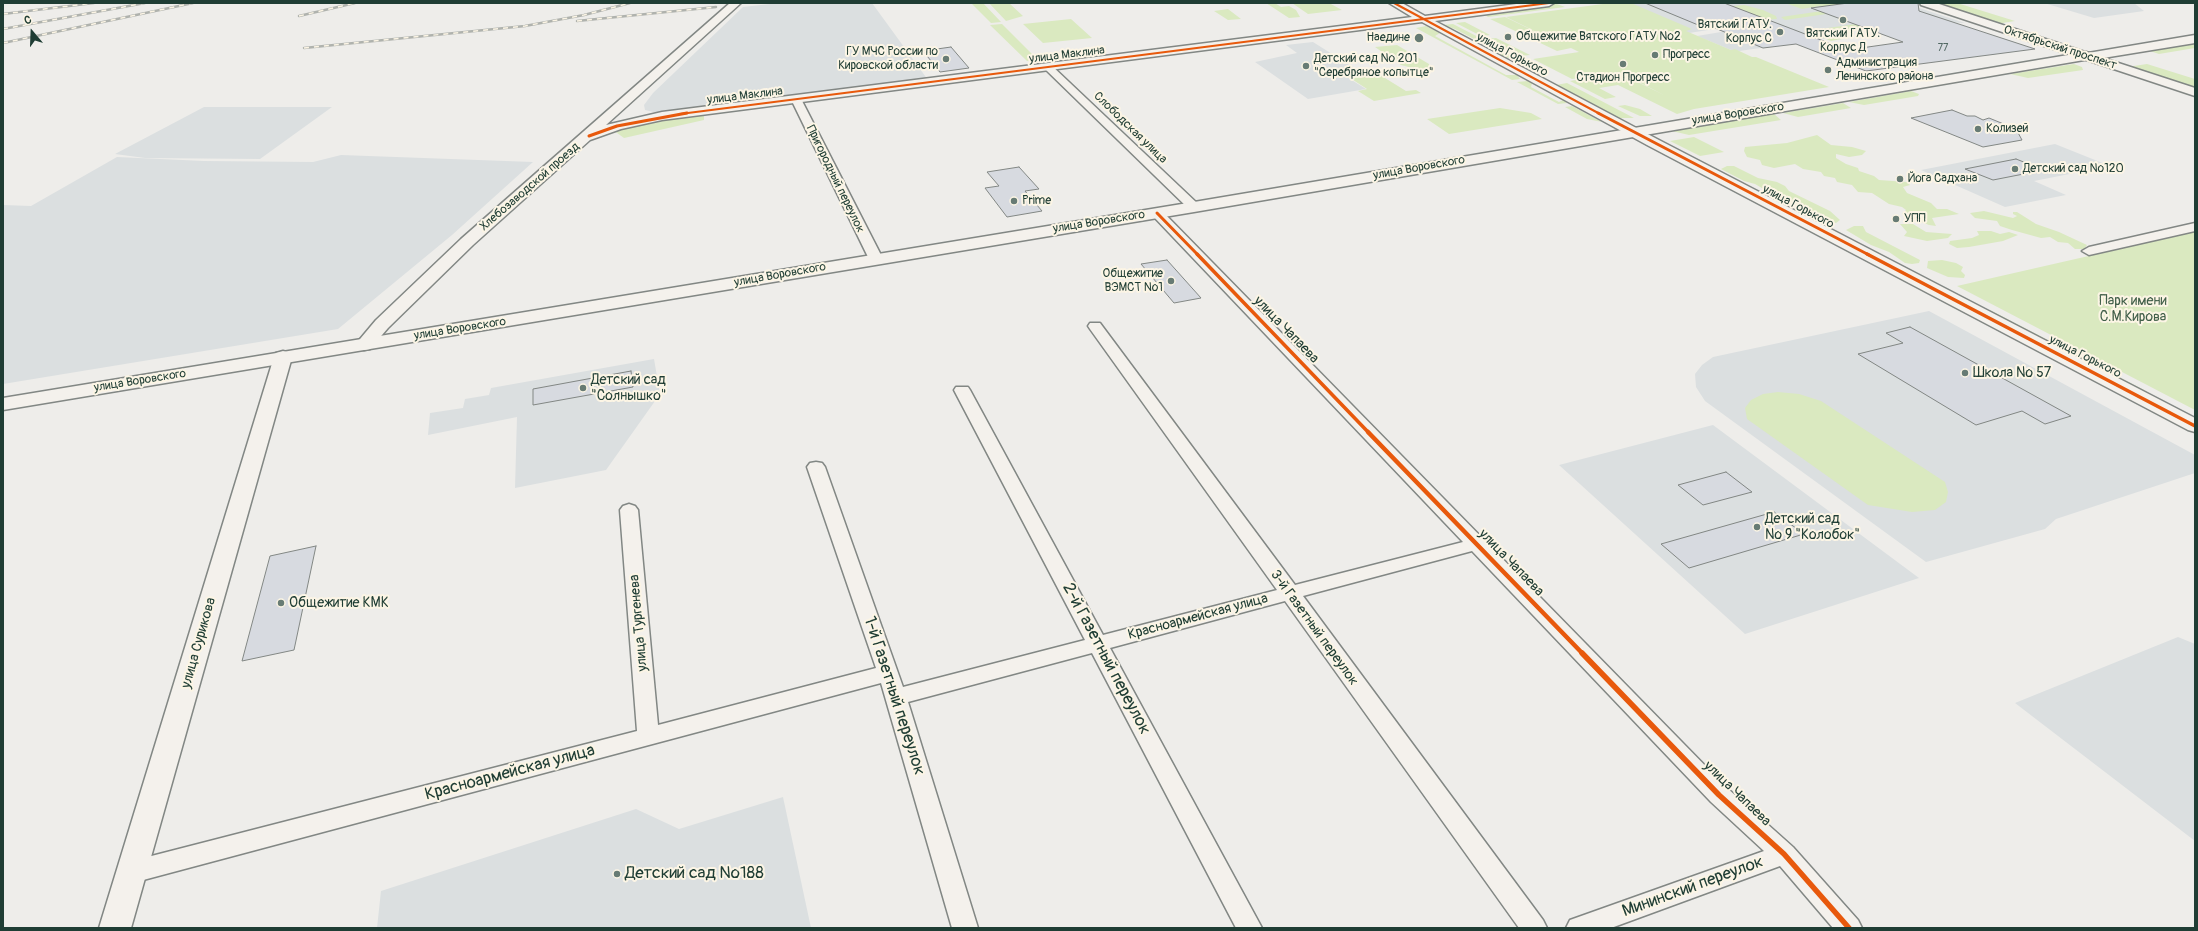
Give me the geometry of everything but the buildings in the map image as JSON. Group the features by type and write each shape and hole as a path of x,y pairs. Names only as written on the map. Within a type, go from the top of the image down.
{"main road":[{"name":"Октябрьский проспект","path":"1925,3 2195,92"},
{"name":"улица Воровского","path":"3,404 1194,207 2195,38"},
{"name":"Октябрьский проспект","path":"2092,44 2144,60"}],"street":[{"name":"Хлебозаводской проезд","path":"364,345 382,324 462,247 589,136 736,3"},
{"name":"улица Горького","path":"1394,3 1633,132 2195,426"},
{"name":"улица Маклина","path":"589,136 618,126 662,116 1549,3"},
{"name":"Слободская улица","path":"1048,67 1194,207"},
{"name":"Пригородный переулок","path":"796,99 876,259"},
{"name":"улица Маклина","path":"628,100 637,110 644,113 662,116"},
{"name":"улица Чапаева","path":"1157,213 1719,795 1784,854 1849,928"},
{"path":"2089,251 2195,227"},
{"name":"3-й Газетный переулок","path":"1096,326 1289,594 1534,928"},
{"name":"улица Сурикова","path":"116,928 283,357"},
{"name":"2-й Газетный переулок","path":"962,390 1249,928"},
{"name":"1-й Газетный переулок","path":"816,467 896,697 965,928"},
{"name":"улица Тургенева","path":"629,510 648,736"},
{"name":"Красноармейская улица","path":"896,697 1477,544"},
{"name":"Красноармейская улица","path":"132,872 888,673"},
{"name":"Мининский переулок","path":"1579,928 1784,854"}],"shaded area":[{"path":"779,3 872,3 928,80 662,114 645,110 644,105 653,93 743,7"},
{"path":"1620,3 1904,3 1965,23 1908,21 1826,32 1839,37 1739,51 1731,50 1697,36 1727,31 1721,28 1689,33"},
{"path":"2044,3 2134,3 2144,11 2094,18"},
{"name":"Детский сад № 201 \"Серебряное копытце\"","path":"1313,42 1359,71 1342,74 1366,89 1308,99 1255,62 1297,53 1286,45"},
{"path":"204,107 332,107 260,159 145,158 115,154"},
{"path":"2055,144 2110,166 2034,181 2066,195 2005,207 1921,170"},
{"path":"341,155 533,162 452,235 338,329 3,384 3,205 31,206 117,157 204,161 313,162"},
{"path":"1929,311 2195,455 2195,473 2056,519 2045,529 1926,562 1705,401 1696,387 1695,374 1702,365 1713,357"},
{"path":"654,359 660,394 606,470 515,488 517,417 428,435 430,413 463,408 465,399 489,395 491,388"},
{"path":"1713,425 1919,578 1745,634 1559,465"},
{"path":"2178,637 2195,644 2195,841 2015,703"},
{"name":"Детский сад №188","path":"783,797 811,928 377,928 381,891 636,809 679,829"}],"green space":[{"path":"971,3 983,3 1001,22 991,23"},
{"path":"989,3 1009,3 1023,16 1006,21"},
{"path":"1266,3 1275,3 1281,7 1289,6 1296,10 1300,17 1289,18"},
{"path":"1292,3 1329,3 1342,10 1308,14"},
{"path":"1554,3 1565,7 1488,17 1485,15 1547,7 1545,5"},
{"name":"Прогресс","path":"1610,3 1631,3 1692,29 1686,31 1731,50 1735,49 1752,57 1756,57 1829,87 1694,109 1677,114 1618,85 1599,88 1616,97 1605,99 1570,81 1619,73 1664,95 1619,72 1572,79 1533,59 1579,52 1571,48 1557,51 1490,19 1505,17 1563,45 1506,17"},
{"path":"1785,3 1844,3 1861,9 1785,20 1781,17 1829,10 1820,6 1802,9"},
{"path":"1931,3 1957,3 2015,21 1996,24"},
{"path":"1744,5 1763,10 1776,16 1777,19 1746,21 1765,19 1733,6"},
{"path":"1228,9 1241,19 1228,20 1214,11"},
{"path":"1899,18 1908,21 1826,32 1842,39 1831,41 1806,31"},
{"path":"1071,19 1092,38 1043,43 1023,24"},
{"path":"1465,22 1490,35 1481,36 1456,23"},
{"path":"1002,24 1038,60 1027,61 990,25"},
{"path":"1453,24 1517,57 1505,58 1495,53 1495,50 1455,29 1443,25"},
{"path":"1426,26 1440,33 1435,36 1506,75 1517,75 1520,79 1512,80 1416,28"},
{"path":"1496,38 1530,55 1520,56 1487,39"},
{"path":"2195,44 2195,48 2159,54 2150,51"},
{"path":"1397,45 1429,64 1430,69 1420,70 1401,65 1375,47"},
{"path":"2074,64 2082,67 2083,70 2028,78 2010,74"},
{"path":"2147,64 2195,79 2195,89 2127,67"},
{"path":"1372,70 1406,91 1416,90 1421,93 1374,101 1358,91 1367,89 1344,74"},
{"path":"1528,81 1532,83 1531,87 1559,102 1563,100 1567,103 1558,104 1517,82"},
{"path":"1567,83 1634,118 1619,118 1556,85"},
{"path":"1911,91 1919,94 1918,96 1864,105 1849,102"},
{"path":"1843,103 1851,108 1798,117 1783,113"},
{"path":"1625,105 1640,109 1652,116 1640,116 1618,106"},
{"path":"1572,106 1602,122 1587,119 1565,107"},
{"path":"1500,108 1531,113 1542,119 1449,134 1427,119"},
{"path":"704,113 704,120 624,138 613,130 644,122"},
{"path":"1774,114 1781,120 1689,135 1672,131"},
{"path":"1817,135 1831,145 1852,147 1866,151 1862,155 1849,157 1836,154 1836,158 1846,164 1858,168 1859,171 1874,176 1879,180 1907,182 1910,185 1903,187 1907,193 1931,203 1937,209 1947,209 1959,214 1932,218 1936,226 1929,225 1902,214 1906,210 1902,207 1889,204 1872,193 1858,192 1852,185 1837,182 1835,178 1824,176 1821,172 1803,169 1795,164 1774,168 1762,165 1760,160 1747,157 1744,151 1745,147 1787,143"},
{"path":"1694,137 1724,152 1700,156 1670,141"},
{"path":"1727,166 1734,166 1758,178 1777,182 1785,186 1789,191 1830,211 1840,220 1836,223 1829,221 1821,215 1791,205 1755,184 1744,181 1721,169"},
{"path":"1984,211 2013,218 2017,216 2013,214 2013,212 2017,212 2036,224 2059,232 2087,245 2084,249 2075,249 2068,243 2058,242 2050,237 2041,238 2012,230 2000,226 1997,221 1975,218 1970,213"},
{"path":"1900,224 1913,224 1926,232 1952,234 1948,238 1927,241 1904,236 1907,232"},
{"path":"1854,226 1863,226 1866,232 1920,260 1919,263 1905,263 1889,252 1871,245 1846,230"},
{"path":"1977,231 1991,231 2000,234 2009,232 2018,235 2003,241 1969,247 1957,248 1949,244 1950,241 1972,238 1979,235"},
{"name":"Парк имени С.М.Кирова","path":"2195,231 2195,410 1957,286 2115,250 2117,248"},
{"path":"1942,260 1956,263 1963,267 1961,271 1965,275 1964,278 1948,277 1927,268 1928,261"},
{"path":"1990,310 2146,391 2130,387 1987,314"},
{"path":"1778,392 1799,394 1821,401 1945,482 1948,492 1946,502 1935,510 1912,512 1868,505 1747,419 1745,408 1751,400 1763,394"}],"railway":[{"path":"3,14 94,3"},
{"path":"3,29 145,3"},
{"path":"3,43 193,3"},
{"path":"299,16 355,3"},
{"path":"304,48 525,26 584,15 630,3"},
{"path":"577,21 716,7"}],"cycle path":[{"path":"1394,3 1652,142 2195,426"},
{"path":"589,136 617,126 662,116 1549,3"},
{"path":"1157,213 1719,795 1784,854 1849,928"}],"place":[{"name":"Вятский ГАТУ. Корпус Д","path":"1843,20"},
{"name":"Вятский ГАТУ. Корпус С","path":"1780,32"},
{"name":"Общежитие Вятского ГАТУ №2","path":"1508,37"},
{"name":"Наедине","path":"1419,38"},
{"name":"Прогресс","path":"1655,55"},
{"name":"ГУ МЧС России по Кировской области","path":"946,59"},
{"name":"Стадион Прогресс","path":"1623,64"},
{"name":"Детский сад № 201 \"Серебряное копытце\"","path":"1306,66"},
{"name":"Администрация Ленинского района","path":"1828,70"},
{"name":"Колизей","path":"1978,129"},
{"name":"Детский сад №120","path":"2015,169"},
{"name":"Йога Садхана","path":"1900,179"},
{"name":"Prime","path":"1014,201"},
{"name":"УПП","path":"1896,219"},
{"name":"Общежитие ВЭМСТ №1","path":"1171,281"},
{"name":"Школа № 57","path":"1965,373"},
{"name":"Детский сад \"Солнышко\"","path":"583,388"},
{"name":"Детский сад № 9 \"Колобок\"","path":"1757,527"},
{"name":"Общежитие КМК","path":"281,603"},
{"name":"Детский сад №188","path":"617,874"}]}
